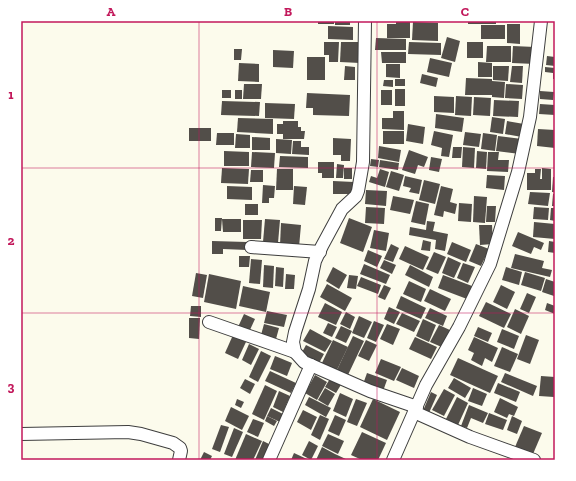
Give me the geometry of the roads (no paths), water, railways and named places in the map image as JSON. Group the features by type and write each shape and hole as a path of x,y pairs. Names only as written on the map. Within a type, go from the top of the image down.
{"street":[{"path":"295,352 293,342 295,332 309,289 315,261 342,209 356,196 358,191 363,162 365,21"},
{"path":"394,460 426,385 459,327 490,264 518,172 530,117 541,21"},
{"path":"251,247 320,252"},
{"path":"209,322 295,352 304,362 415,410 470,437 534,460"},
{"path":"269,460 311,365"},
{"path":"21,434 135,433 177,445 181,451 179,460"}]}
